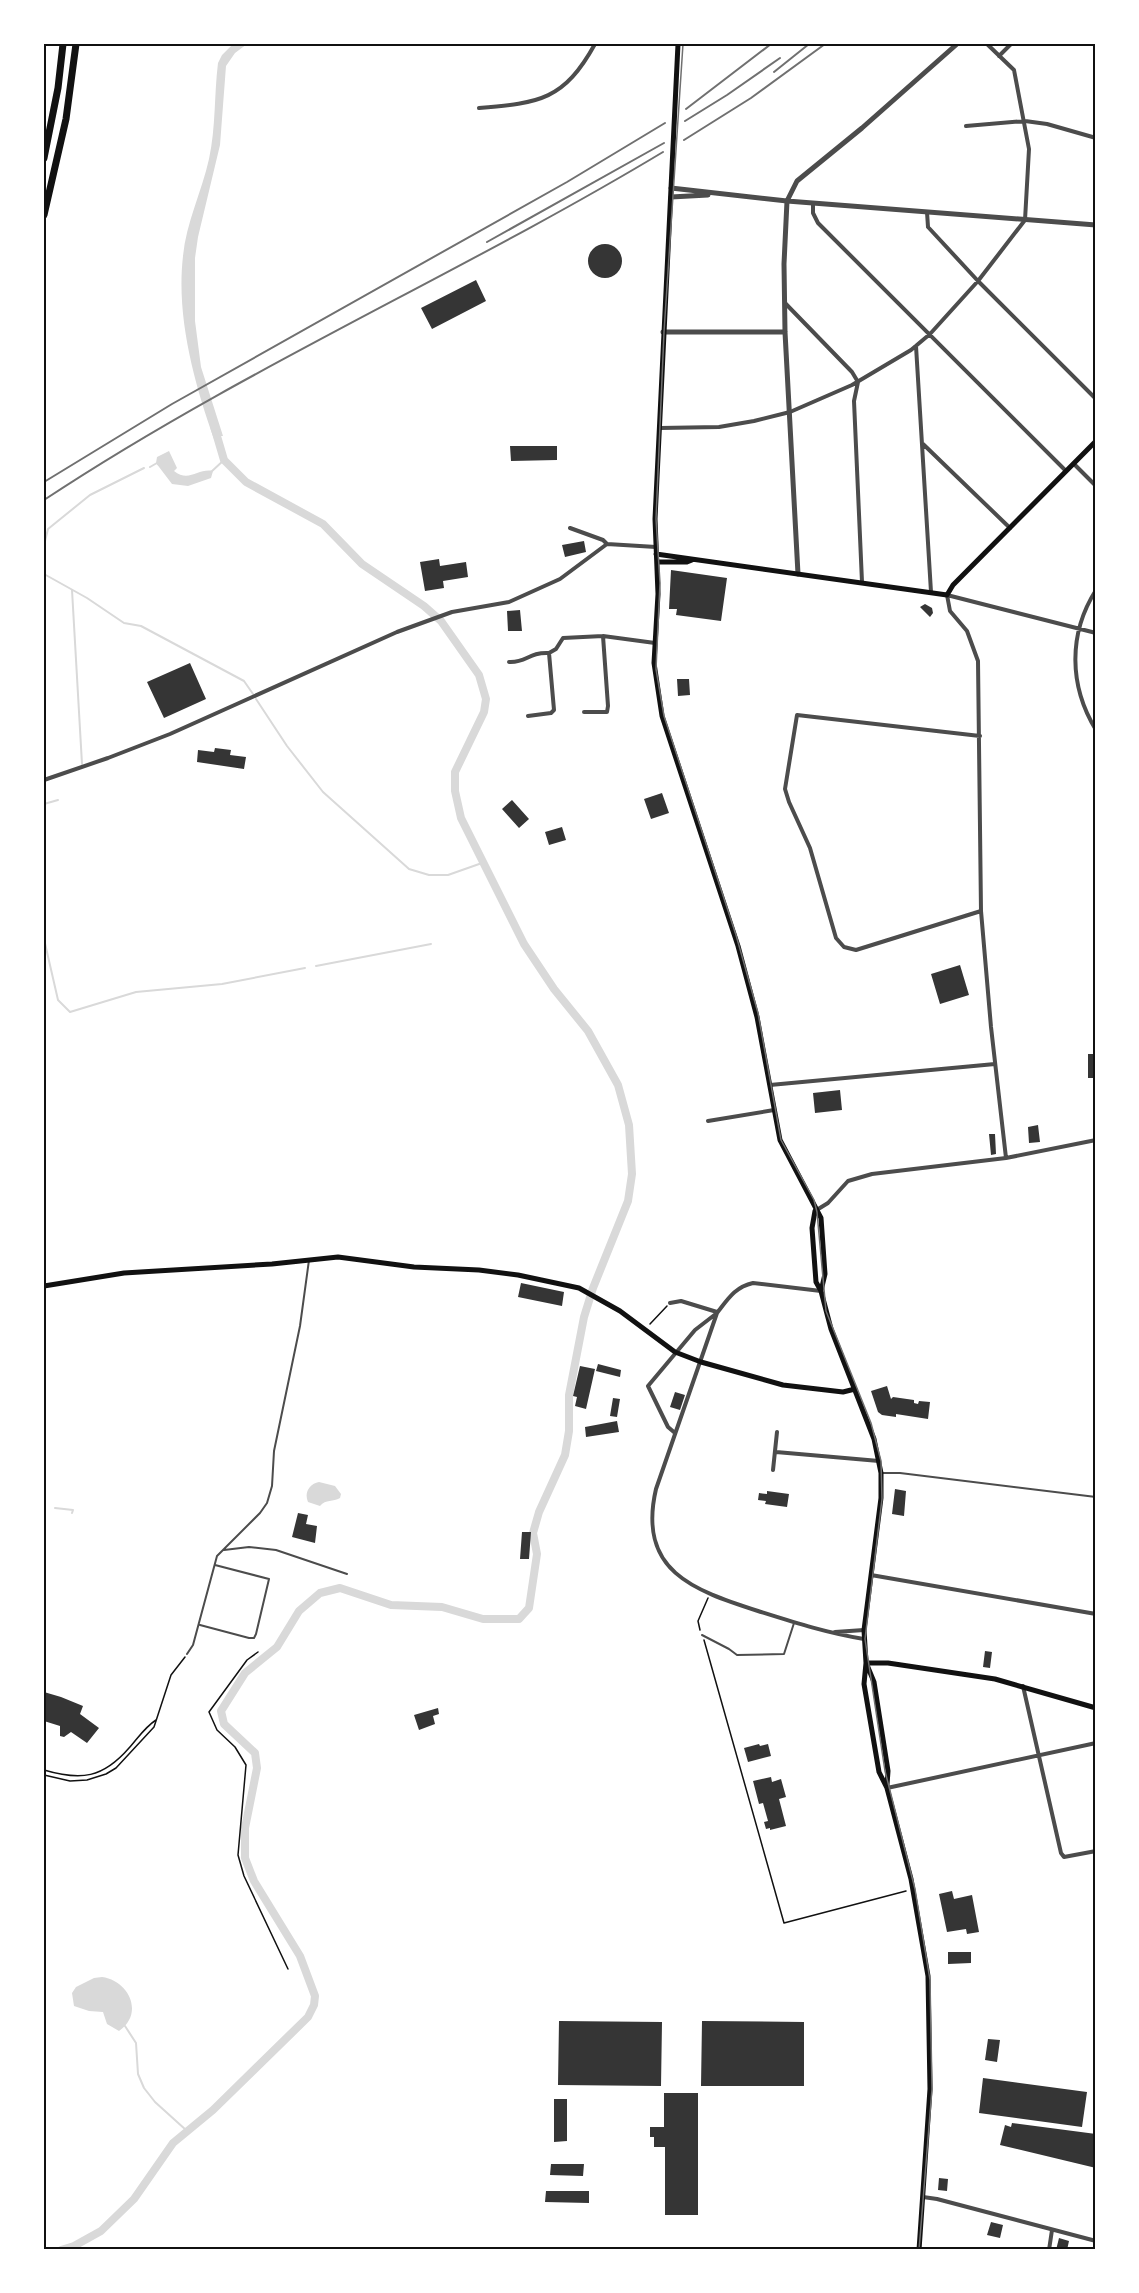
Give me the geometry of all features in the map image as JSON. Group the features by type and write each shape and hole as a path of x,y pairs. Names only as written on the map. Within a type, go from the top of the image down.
{"highway":[{"path":"44,158 58,88 63,44"},
{"path":"44,215 66,119 76,44"}],"main road":[{"path":"678,44 659,428 656,678 662,716 738,946 757,1017 780,1140 822,1224 825,1275 821,1291"},
{"path":"656,550 692,560 947,595 953,585 1095,441"},
{"path":"657,562 692,560"},
{"path":"815,1211 812,1228 815,1275 831,1329 874,1439 881,1473 881,1498 864,1630 866,1663 864,1684 879,1772 887,1788 913,1890 928,1984 930,2089 919,2250"},
{"path":"44,1286 124,1273 352,1257 414,1267 479,1270 542,1279 586,1291 603,1300 675,1352 701,1362 783,1385 843,1392 855,1389"},
{"path":"866,1663 888,1663 995,1679 1095,1708"},
{"path":"866,1663 874,1682 888,1771 887,1788"}],"street":[{"path":"479,108 532,102 552,94 568,84 595,44"},
{"path":"798,574 784,302 787,201 797,181 957,44"},
{"path":"659,428 719,427 790,412 858,382 930,334 978,281 1025,220 1029,149 1014,70 987,44"},
{"path":"999,56 1011,44"},
{"path":"966,126 1025,121 1047,124 1095,138"},
{"path":"671,188 787,201 1095,225"},
{"path":"671,197 713,194"},
{"path":"813,203 813,213 818,223 1066,471"},
{"path":"927,213 928,227 1095,399"},
{"path":"784,302 852,372 858,382 854,401 861,582"},
{"path":"663,332 785,332"},
{"path":"916,345 931,592"},
{"path":"923,443 1010,528"},
{"path":"1074,463 1095,486"},
{"path":"570,528 603,540 607,544 656,550"},
{"path":"44,780 108,759 252,698 397,632 446,614 501,604 528,594 560,579 607,544"},
{"path":"1095,590 1084,612 1075,652 1076,680 1083,706 1095,730"},
{"path":"1006,1158 981,911 978,672 972,642 950,611 947,595 1095,633"},
{"path":"509,662 518,662 536,652 549,653 556,649 563,638 603,636 655,644"},
{"path":"584,712 607,712 603,636"},
{"path":"528,716 551,713 554,710 549,653"},
{"path":"980,736 797,715 785,789 810,848 836,938 844,947 856,950 981,911"},
{"path":"769,1085 995,1064"},
{"path":"708,1121 774,1110"},
{"path":"815,1211 828,1203 842,1185 872,1174 1006,1158 1095,1140"},
{"path":"675,1433 668,1427 648,1386 675,1352 695,1330 717,1313 734,1291 753,1282 821,1291"},
{"path":"670,1303 681,1301 717,1313"},
{"path":"717,1313 651,1510 651,1524 655,1540 672,1569 694,1588 794,1623 864,1639"},
{"path":"773,1470 777,1432"},
{"path":"776,1452 879,1461"},
{"path":"871,1575 1095,1614"},
{"path":"831,1633 864,1630"},
{"path":"1023,1686 1064,1857 1095,1851"},
{"path":"887,1788 1095,1743"},
{"path":"922,2197 1095,2241"},
{"path":"1049,2250 1052,2230"}],"lane":[{"path":"187,1654 200,1625 217,1556 267,1503 272,1486 274,1451 300,1326 309,1259"},
{"path":"881,1473 900,1473 1095,1497"},
{"path":"224,1550 249,1548 276,1550 347,1574"},
{"path":"200,1625 249,1638 254,1638 256,1634 269,1579 215,1565"},
{"path":"702,1635 729,1648 737,1656 784,1654 794,1623"}],"path":[{"path":"645,1330 670,1303"},
{"path":"709,1595 698,1626 784,1923 913,1890"},
{"path":"258,1652 247,1660 209,1712 217,1730 235,1748 246,1765 238,1856 244,1876 288,1969"},
{"path":"44,1775 78,1781 106,1774 123,1762 154,1727 171,1675 187,1654"},
{"path":"44,1770 78,1777 104,1770 120,1759 156,1719"}],"shaded area":[{"path":"233,44 247,44 235,53 226,66 220,145 195,258 195,321 201,367 223,436 214,439 200,395 184,326 183,256 187,231 211,147 218,63 222,55"},
{"path":"169,451 177,468 174,471 184,476 213,471 211,478 188,486 172,484 156,463 157,457"},
{"path":"319,1482 335,1486 341,1494 340,1498 325,1502 320,1506 308,1502 308,1489"},
{"path":"102,1977 120,1985 130,1999 131,2016 127,2024 119,2031 107,2024 103,2012 89,2011 74,2006 72,1993 76,1987 94,1978"}],"building":[{"path":"605,244 617,249 622,261 617,273 605,278 593,273 588,261 593,249"},
{"path":"476,280 486,301 432,329 421,308"},
{"path":"510,446 557,446 557,460 511,461"},
{"path":"584,541 586,552 565,557 562,545"},
{"path":"439,559 440,566 466,562 468,577 443,581 444,588 425,591 420,562"},
{"path":"671,570 727,578 721,621 676,615 677,609 669,609"},
{"path":"925,604 932,608 933,613 930,617 920,607"},
{"path":"520,610 522,631 508,631 507,611"},
{"path":"190,663 206,699 164,718 147,682"},
{"path":"677,679 689,679 690,695 678,696"},
{"path":"215,748 231,750 230,755 246,757 244,769 197,762 198,750 214,752"},
{"path":"662,793 669,813 651,819 644,799"},
{"path":"512,800 529,819 519,828 502,809"},
{"path":"562,827 566,840 549,845 545,832"},
{"path":"960,965 969,995 940,1004 931,974"},
{"path":"1088,1054 1096,1054 1096,1078 1088,1078"},
{"path":"840,1090 842,1110 815,1113 813,1093"},
{"path":"1038,1125 1040,1142 1029,1143 1028,1127"},
{"path":"989,1134 995,1134 996,1154 991,1155"},
{"path":"521,1283 564,1292 562,1306 518,1297"},
{"path":"598,1364 621,1370 620,1377 596,1371"},
{"path":"580,1366 595,1369 586,1409 575,1406 577,1397 573,1396"},
{"path":"887,1386 891,1399 893,1397 914,1400 914,1403 918,1404 919,1401 930,1402 928,1419 896,1414 896,1417 882,1415 878,1412 871,1391"},
{"path":"675,1392 685,1395 680,1410 670,1407"},
{"path":"613,1398 620,1399 617,1417 610,1416"},
{"path":"617,1421 619,1432 586,1437 585,1427"},
{"path":"895,1489 906,1491 904,1516 892,1514"},
{"path":"767,1491 789,1494 787,1507 765,1504 766,1501 758,1500 759,1493 767,1494"},
{"path":"298,1513 308,1515 306,1524 317,1526 315,1543 292,1537"},
{"path":"522,1532 531,1532 529,1559 520,1559"},
{"path":"985,1651 992,1652 990,1668 983,1667"},
{"path":"44,1692 83,1706 80,1714 99,1728 87,1743 71,1732 64,1737 60,1736 60,1726 44,1721"},
{"path":"438,1708 439,1714 433,1716 435,1724 419,1730 414,1715"},
{"path":"759,1744 760,1746 768,1744 771,1756 748,1762 744,1748"},
{"path":"771,1777 772,1782 781,1779 786,1797 779,1799 786,1826 770,1830 770,1828 766,1829 764,1822 768,1821 763,1803 759,1804 753,1781"},
{"path":"952,1891 954,1899 972,1895 979,1932 967,1934 966,1929 947,1932 939,1894"},
{"path":"948,1952 971,1952 971,1963 948,1964"},
{"path":"559,2021 662,2022 661,2086 558,2085"},
{"path":"702,2021 804,2022 804,2086 701,2086"},
{"path":"988,2039 1000,2040 997,2062 985,2060"},
{"path":"983,2078 1087,2092 1082,2127 979,2113"},
{"path":"664,2093 698,2093 698,2215 665,2215 665,2147 654,2147 654,2137 650,2137 650,2127 664,2127"},
{"path":"554,2099 567,2099 567,2141 554,2142"},
{"path":"1012,2123 1096,2134 1096,2168 1000,2145 1005,2125 1011,2127"},
{"path":"551,2164 584,2164 583,2176 550,2175"},
{"path":"939,2178 948,2179 947,2191 938,2190"},
{"path":"546,2191 589,2191 589,2203 545,2202"},
{"path":"991,2222 1003,2225 1000,2238 987,2235"},
{"path":"1059,2238 1069,2241 1067,2250 1056,2250"}],"waterway":[{"path":"61,2250 74,2246 101,2231 134,2199 173,2143 213,2110 308,2017 314,2005 315,1996 300,1956 254,1881 245,1858 245,1828 257,1768 255,1753 224,1724 221,1711 245,1673 277,1647 299,1611 320,1593 340,1588 391,1605 442,1607 483,1619 519,1619 529,1608 537,1554 533,1533 539,1512 565,1455 569,1431 569,1395 584,1317 593,1288 628,1201 632,1174 629,1125 618,1085 588,1031 554,989 524,944 461,818 455,791 455,772 484,712 486,699 479,675 441,621 424,606 362,564 323,524 246,482 224,460 214,426"},
{"path":"211,472 224,460"},
{"path":"150,467 157,463 159,465"},
{"path":"44,545 48,529 90,495 144,468"},
{"path":"44,574 87,598 124,623 141,626 244,681 253,694"},
{"path":"72,590 82,764"},
{"path":"256,699 287,746 323,792 409,869 429,875 448,875 482,863"},
{"path":"44,804 58,800"},
{"path":"44,939 58,1000 70,1012 136,992 222,984 305,968"},
{"path":"316,966 431,944"},
{"path":"55,1508 73,1510 72,1513"},
{"path":"125,2026 136,2043 138,2074 144,2088 155,2102 186,2130"},
{"path":"114,2250 127,2250"}],"tram line":[{"path":"683,44 664,332 656,519 660,583 656,669 664,716 736,935 758,1013 781,1140 814,1200 826,1311 871,1423 881,1461 882,1499 865,1639 885,1771 915,1889 930,1980 932,2089 919,2250"}],"railway":[{"path":"686,109 771,44"},
{"path":"774,72 809,44"},
{"path":"684,140 751,98 825,44"},
{"path":"685,121 780,58"},
{"path":"44,482 172,404 567,182 665,123"},
{"path":"487,242 664,143"},
{"path":"44,500 119,452 273,364 586,197 663,152"}]}
